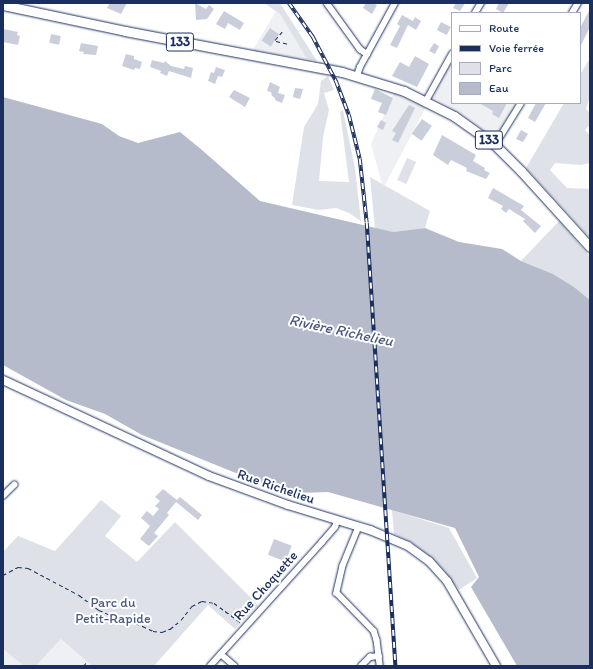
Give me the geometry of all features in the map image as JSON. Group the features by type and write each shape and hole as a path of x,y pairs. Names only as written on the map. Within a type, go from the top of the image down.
{"main road":[{"name":"133","path":"3,5 133,33 357,76 404,91 454,116 495,145 590,247"},
{"name":"Rue Richelieu","path":"3,380 209,476 258,495 359,527 408,546 429,561 440,573 458,598 496,666"}],"street":[{"path":"328,3 360,49 366,54"},
{"path":"357,76 366,54 395,3"},
{"path":"476,12 481,3"},
{"path":"573,12 578,3"},
{"path":"426,101 451,56"},
{"path":"495,145 519,104"},
{"path":"3,496 14,485"},
{"name":"Rue Choquette","path":"210,666 335,527 337,521"},
{"path":"359,527 343,566 337,593 374,631 377,640 380,666"},
{"path":"221,654 235,666"},
{"path":"361,666 370,658 379,656"}],"path":[{"path":"282,32 275,40 289,44"},
{"path":"3,575 18,567 28,568 79,595 104,612 136,623 153,631 162,632 170,629 192,606 209,601 226,611 245,627"},
{"path":"83,666 87,662"}],"shaded area":[{"path":"276,11 280,14 307,59 253,50"},
{"path":"451,63 451,104 516,104 498,135 491,135 467,118 433,98"},
{"path":"394,93 426,107 385,185 382,184 371,144"},
{"path":"61,639 92,666 36,666"},
{"path":"4,650 24,666 3,666"}],"green space":[{"path":"264,3 280,3 317,61 307,59 280,14"},
{"path":"590,58 590,97 586,109 590,113 590,125 585,130 590,135 590,163 581,165 555,163 550,170 567,188 590,189 590,238 526,168 563,104 581,104 581,73"},
{"path":"328,76 334,90 324,93 329,110 323,137 319,181 349,182 340,112 343,110 355,168 361,221 349,213 336,208 319,210 292,205 304,127 318,104 321,81"},
{"path":"407,158 416,162 406,184 397,180"},
{"path":"370,177 430,211 425,228 393,232 375,229"},
{"path":"559,221 590,257 590,300 574,287 553,274 521,261"},
{"name":"Parc du Petit-Rapide","path":"101,500 121,516 105,536 137,562 175,522 258,605 235,629 208,605 154,666 92,666 61,639 36,666 24,666 3,649 3,552 18,536 55,551"},
{"path":"392,510 449,528 477,578 459,590 442,568 431,557 411,542 394,534"}],"water":[{"name":"Rivière Richelieu","path":"3,97 102,124 119,136 138,143 180,132 260,201 393,232 425,228 459,242 502,249 521,261 553,274 574,287 590,300 590,666 517,666 471,587 479,577 455,528 328,492 297,493 268,486 142,435 105,414 66,400 3,365"}],"building":[{"path":"110,3 127,3 121,14 107,8"},
{"path":"195,3 206,9 209,5 214,9 207,19 196,20"},
{"path":"366,3 373,3 377,5 372,14 363,8"},
{"path":"456,3 465,3 460,11 453,8"},
{"path":"499,3 509,3 504,12 496,9"},
{"path":"590,9 590,27 581,45 581,26"},
{"path":"224,11 244,23 240,30 228,23 225,29 216,24"},
{"path":"402,15 413,21 415,17 421,21 416,30 408,25 397,48 390,45 400,26 397,24"},
{"path":"441,22 451,27 447,35 437,30"},
{"path":"270,28 279,34 271,47 262,40"},
{"path":"3,29 18,32 17,35 20,36 18,45 3,42"},
{"path":"51,34 61,36 59,45 49,43"},
{"path":"81,43 98,46 96,55 83,54 84,52 79,51"},
{"path":"434,43 439,46 435,54 429,51"},
{"path":"126,54 134,56 134,59 142,62 140,69 135,68 134,70 122,66"},
{"path":"415,56 429,64 417,87 392,76 400,62 409,67"},
{"path":"152,60 164,63 165,61 171,66 184,69 185,66 193,68 191,78 169,71 167,76 160,73 161,71 150,67"},
{"path":"216,67 225,70 222,77 218,76 215,84 208,81 211,72 214,73"},
{"path":"270,82 280,87 278,93 285,95 282,103 275,100 271,92 267,91"},
{"path":"295,88 303,89 300,99 293,97"},
{"path":"375,89 393,98 386,115 378,112 382,103 371,99"},
{"path":"234,90 250,98 245,107 229,97"},
{"path":"481,104 506,104 499,118 492,114 493,111"},
{"path":"535,104 545,104 535,122 528,118"},
{"path":"409,105 415,108 398,143 392,140 396,133 392,131"},
{"path":"422,119 432,126 422,141 412,134"},
{"path":"381,120 386,123 383,130 377,127"},
{"path":"521,130 528,134 523,142 516,139"},
{"path":"442,135 476,155 473,161 485,168 484,170 490,173 486,179 466,171 467,168 451,160 448,165 433,155"},
{"path":"493,188 524,206 521,210 541,226 535,233 523,221 525,219 509,209 506,213 501,209 503,206 488,198"},
{"path":"163,489 177,500 180,497 202,515 198,520 176,502 167,513 169,515 154,533 158,536 149,546 140,539 150,526 141,518 147,511 153,516 159,509 155,506 160,501 155,497"},
{"path":"274,539 292,546 286,562 268,555"}],"railway":[{"path":"289,3 313,37 336,81 349,115 360,159 367,223 396,666"}]}
